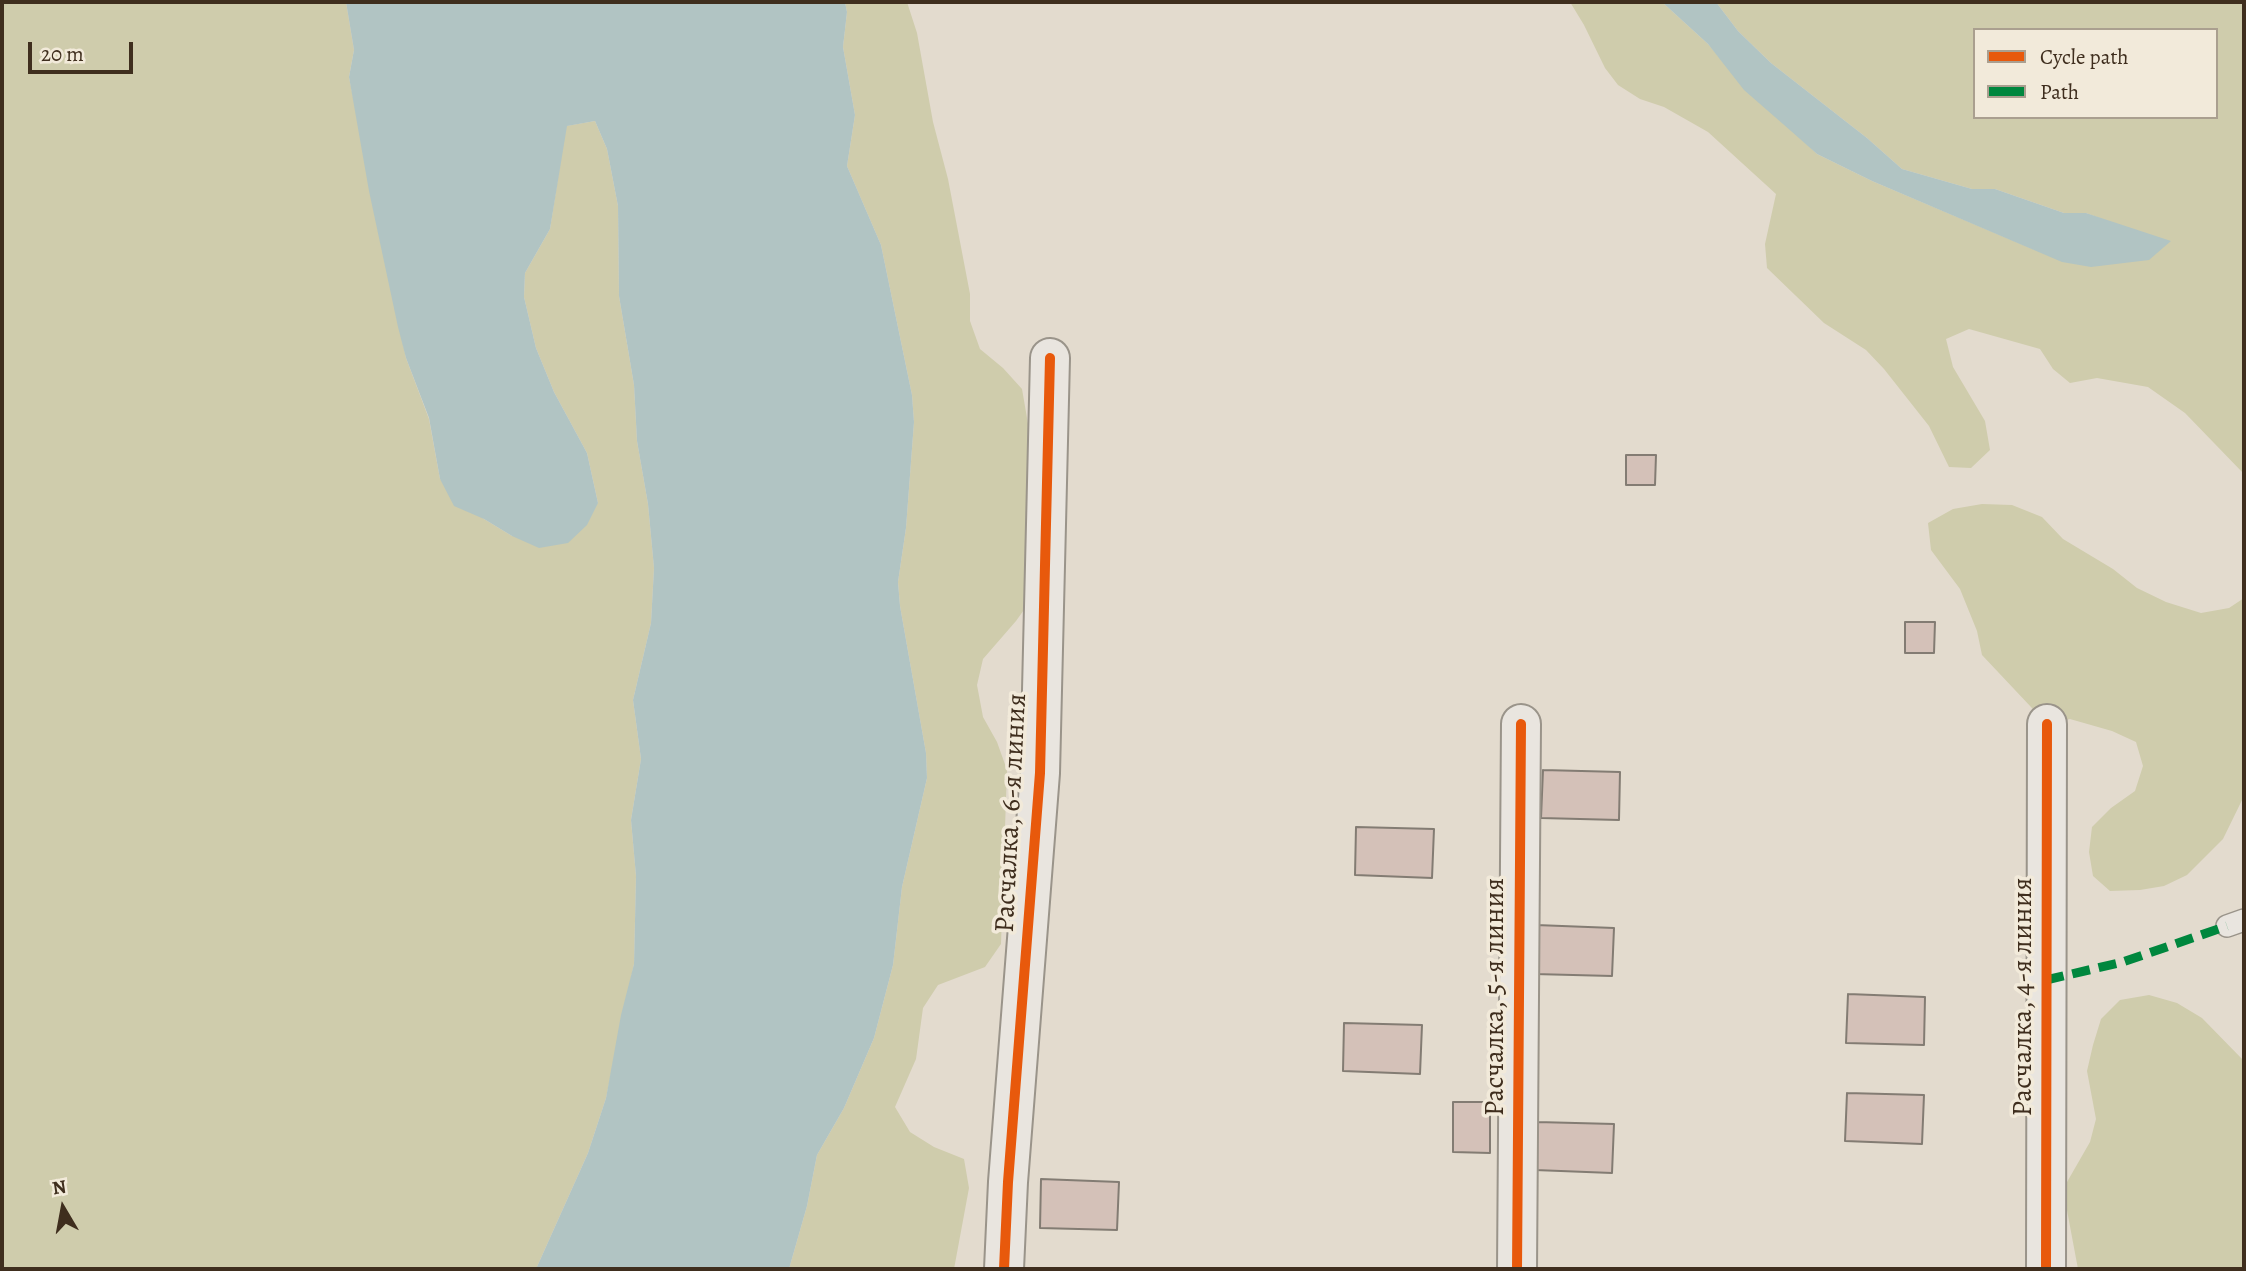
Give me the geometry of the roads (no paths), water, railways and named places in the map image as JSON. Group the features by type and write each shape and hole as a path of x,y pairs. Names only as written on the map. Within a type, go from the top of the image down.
{"street":[{"name":"Расчалка, 6-я линия","path":"1004,1269 1008,1182 1040,773 1050,358"},
{"name":"Расчалка, 5-я линия","path":"1517,1269 1521,724"},
{"name":"Расчалка, 4-я линия","path":"2046,1269 2047,724"}]}
